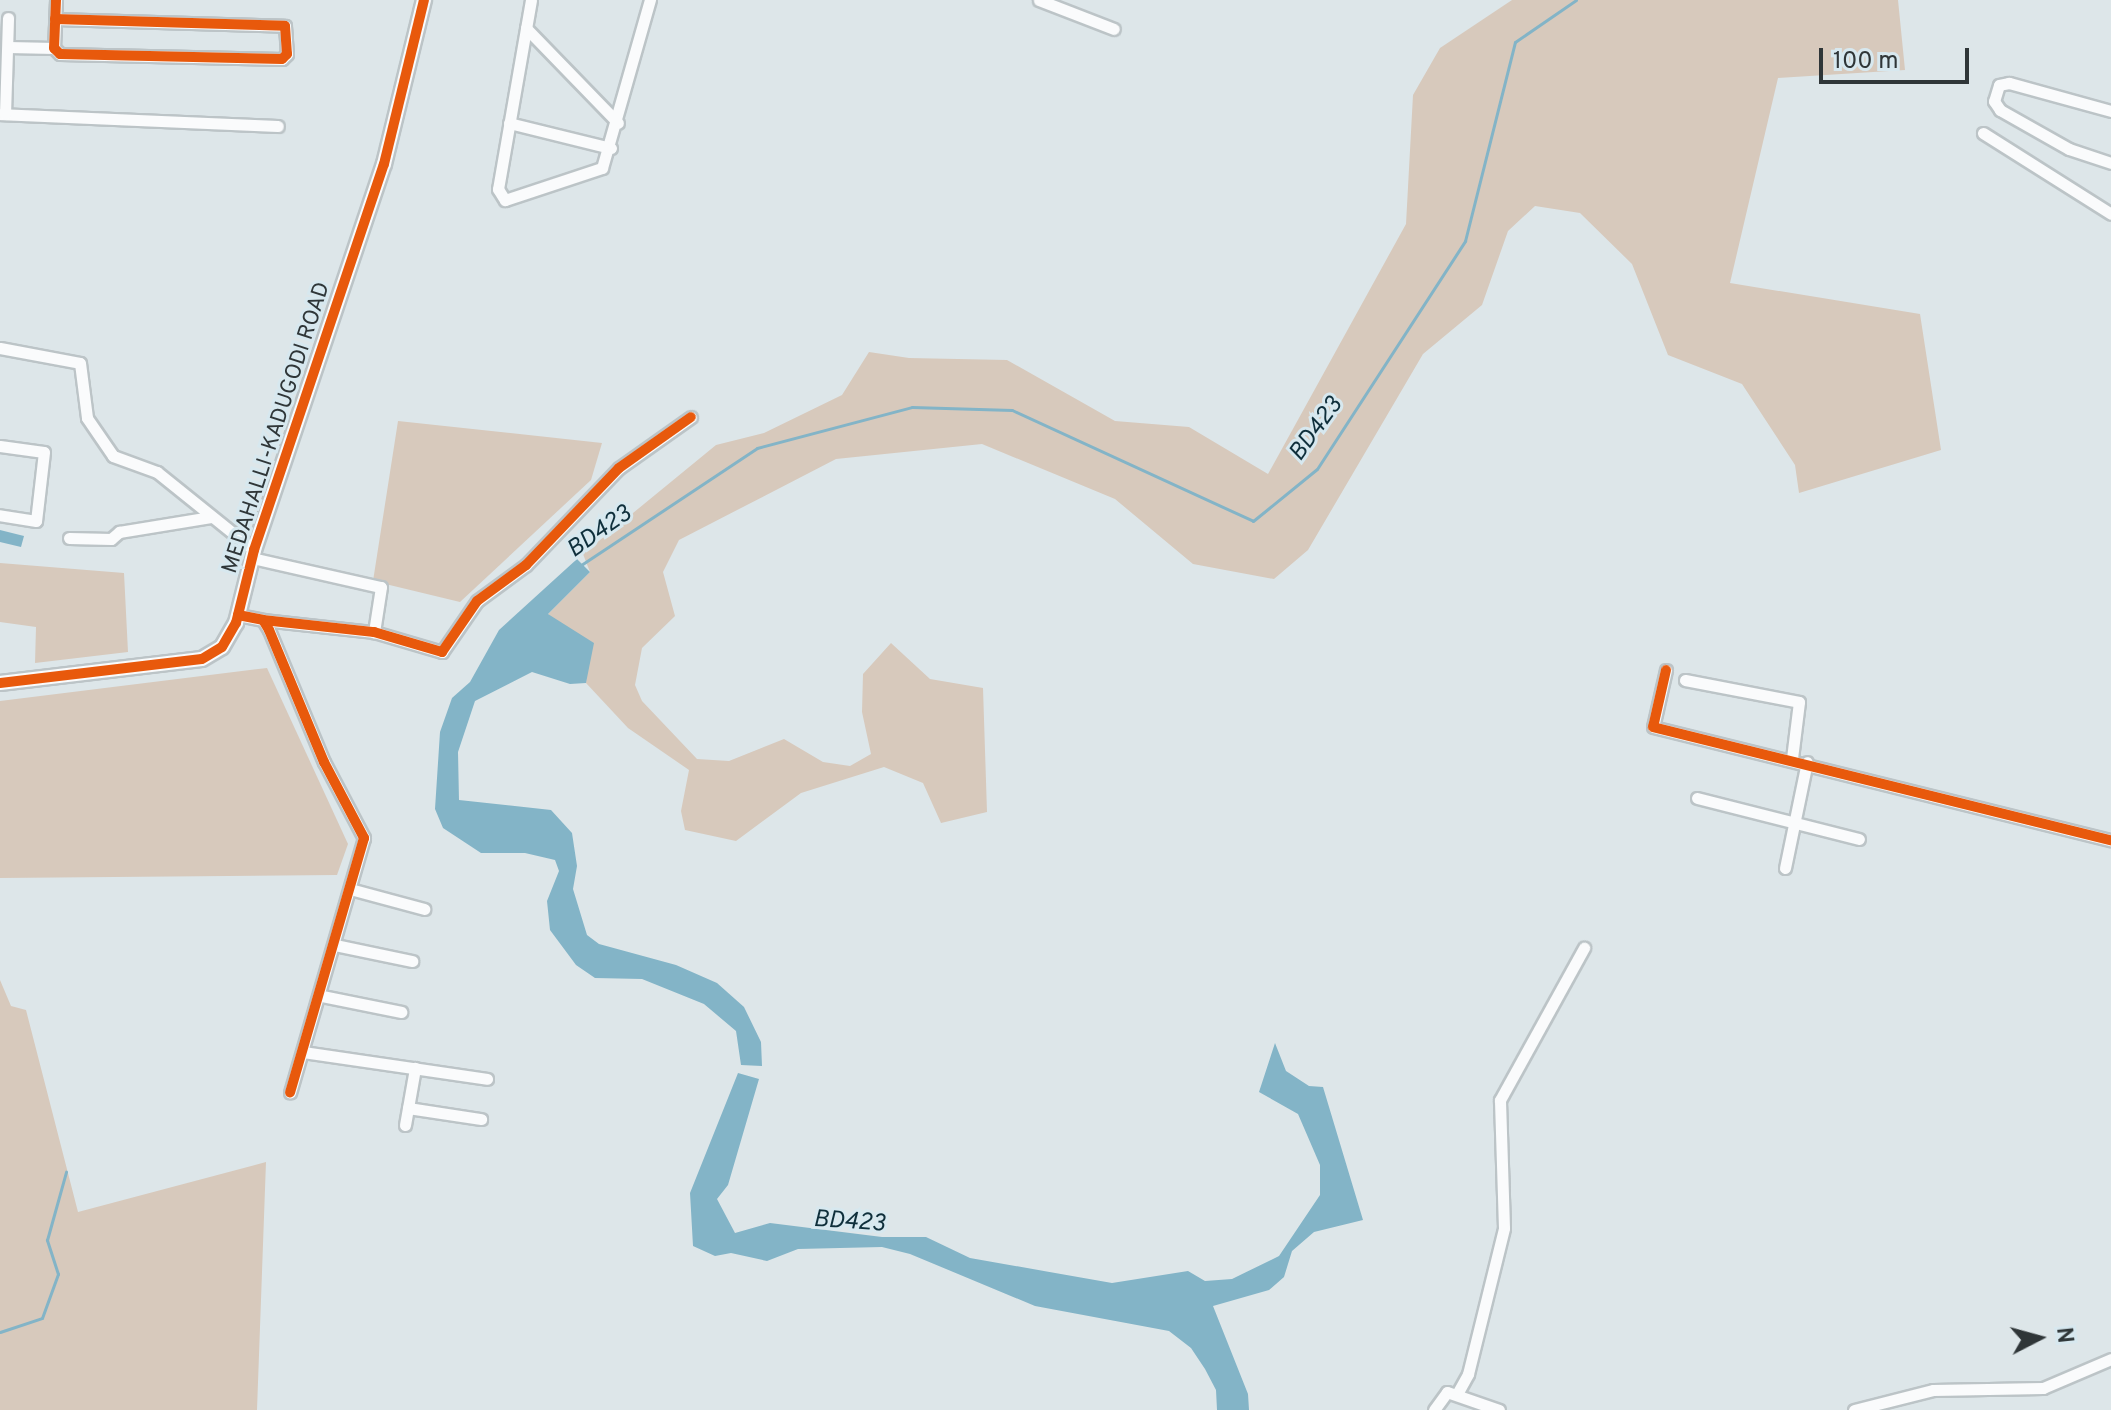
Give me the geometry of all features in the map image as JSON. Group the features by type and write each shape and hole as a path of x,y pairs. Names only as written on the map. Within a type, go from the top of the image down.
{"street":[{"path":"54,48 56,0"},
{"name":"MEDAHALLI-KADUGODI ROAD","path":"0,683 202,659 222,647 238,615 253,554 384,164 424,0"},
{"path":"531,0 498,189 505,200 599,170 611,148 647,2"},
{"path":"1039,0 1114,29"},
{"path":"8,18 3,114 278,126"},
{"path":"8,47 54,48 60,54 282,59 288,31 285,26 55,19"},
{"path":"526,28 618,123"},
{"path":"2111,111 2009,83 1999,85 1994,101 2000,110 2069,149 2111,163"},
{"path":"509,123 611,148"},
{"path":"1983,133 2111,214"},
{"path":"0,348 80,363 87,418 113,456 157,472 253,554 381,587 374,632"},
{"path":"238,615 374,632 442,652 477,601 526,565 619,468 691,417"},
{"path":"0,446 44,452 36,521 0,515"},
{"path":"69,538 112,539 119,532 211,517"},
{"path":"263,620 324,762 364,838 322,996 290,1092"},
{"path":"1666,670 1653,727 1792,758 2111,840"},
{"path":"1685,680 1799,702 1792,758"},
{"path":"1785,868 1807,762"},
{"path":"1697,798 1859,839"},
{"path":"350,889 424,909"},
{"path":"335,945 412,961"},
{"path":"1457,1394 1468,1374 1504,1228 1500,1100 1584,948"},
{"path":"322,996 401,1012"},
{"path":"303,1052 487,1079"},
{"path":"405,1125 415,1068"},
{"path":"408,1108 481,1119"},
{"path":"1854,1410 1933,1390 2043,1388 2111,1359"},
{"path":"1434,1410 1442,1396 1457,1394 1499,1410"}],"shaded area":[{"path":"1512,0 1898,0 1905,70 1778,78 1730,283 1920,314 1941,450 1799,493 1795,465 1742,384 1668,355 1632,264 1580,213 1535,206 1508,231 1482,305 1423,354 1308,550 1274,579 1193,564 1115,499 982,444 836,459 679,540 663,572 675,616 642,648 635,685 642,701 697,759 729,761 784,739 823,762 850,766 871,754 862,712 863,674 891,643 930,679 983,688 987,812 941,823 923,783 884,767 801,793 736,841 685,830 681,811 689,770 628,728 586,683 588,655 548,614 590,572 583,554 716,445 764,433 842,395 869,352 909,358 1007,360 1115,421 1189,427 1268,474 1406,224 1413,95 1440,48"},
{"path":"398,421 602,443 591,480 460,602 373,581"},
{"path":"0,563 124,573 128,652 35,663 36,627 0,622"},
{"path":"267,668 348,844 337,875 0,878 0,701"},
{"path":"0,980 11,1006 26,1010 78,1212 266,1162 257,1410 0,1410"}],"water":[{"path":"0,530 24,536 21,547 0,542"},
{"path":"577,559 590,572 548,614 594,643 586,683 570,684 532,672 475,701 458,752 459,800 551,810 572,833 577,866 573,889 587,935 599,944 676,965 717,983 744,1007 761,1042 762,1066 741,1065 736,1031 704,1004 642,979 595,978 576,965 550,930 547,901 559,871 555,860 525,853 481,853 443,828 435,809 440,732 452,698 470,682 499,630"},
{"path":"1275,1043 1286,1071 1309,1086 1323,1087 1363,1220 1314,1232 1292,1251 1284,1277 1269,1290 1213,1306 1248,1394 1249,1410 1217,1410 1216,1390 1205,1369 1191,1348 1169,1331 1035,1306 910,1254 882,1247 798,1249 767,1261 731,1253 715,1256 693,1246 690,1193 738,1073 759,1079 728,1185 717,1199 735,1233 770,1223 882,1237 926,1237 970,1258 1112,1283 1188,1271 1205,1281 1232,1279 1279,1256 1320,1195 1320,1165 1298,1114 1259,1092"}],"waterway":[{"name":"BD423","path":"581,565 757,448 912,407 1012,410 1253,521 1317,469 1465,241 1515,42 1576,0"},
{"path":"0,1332 42,1318 58,1274 47,1240 66,1172"}],"cycle path":[{"path":"55,19 285,26 287,54 282,59 60,54 54,48 56,0"},
{"path":"0,683 202,659 222,647 236,623 254,550 384,164 424,0"},
{"path":"263,620 374,632 442,652 477,601 526,565 619,468 691,417"},
{"path":"238,615 263,620 269,630 324,762 364,838 290,1092"},
{"path":"1666,670 1653,727 2111,840"}]}
